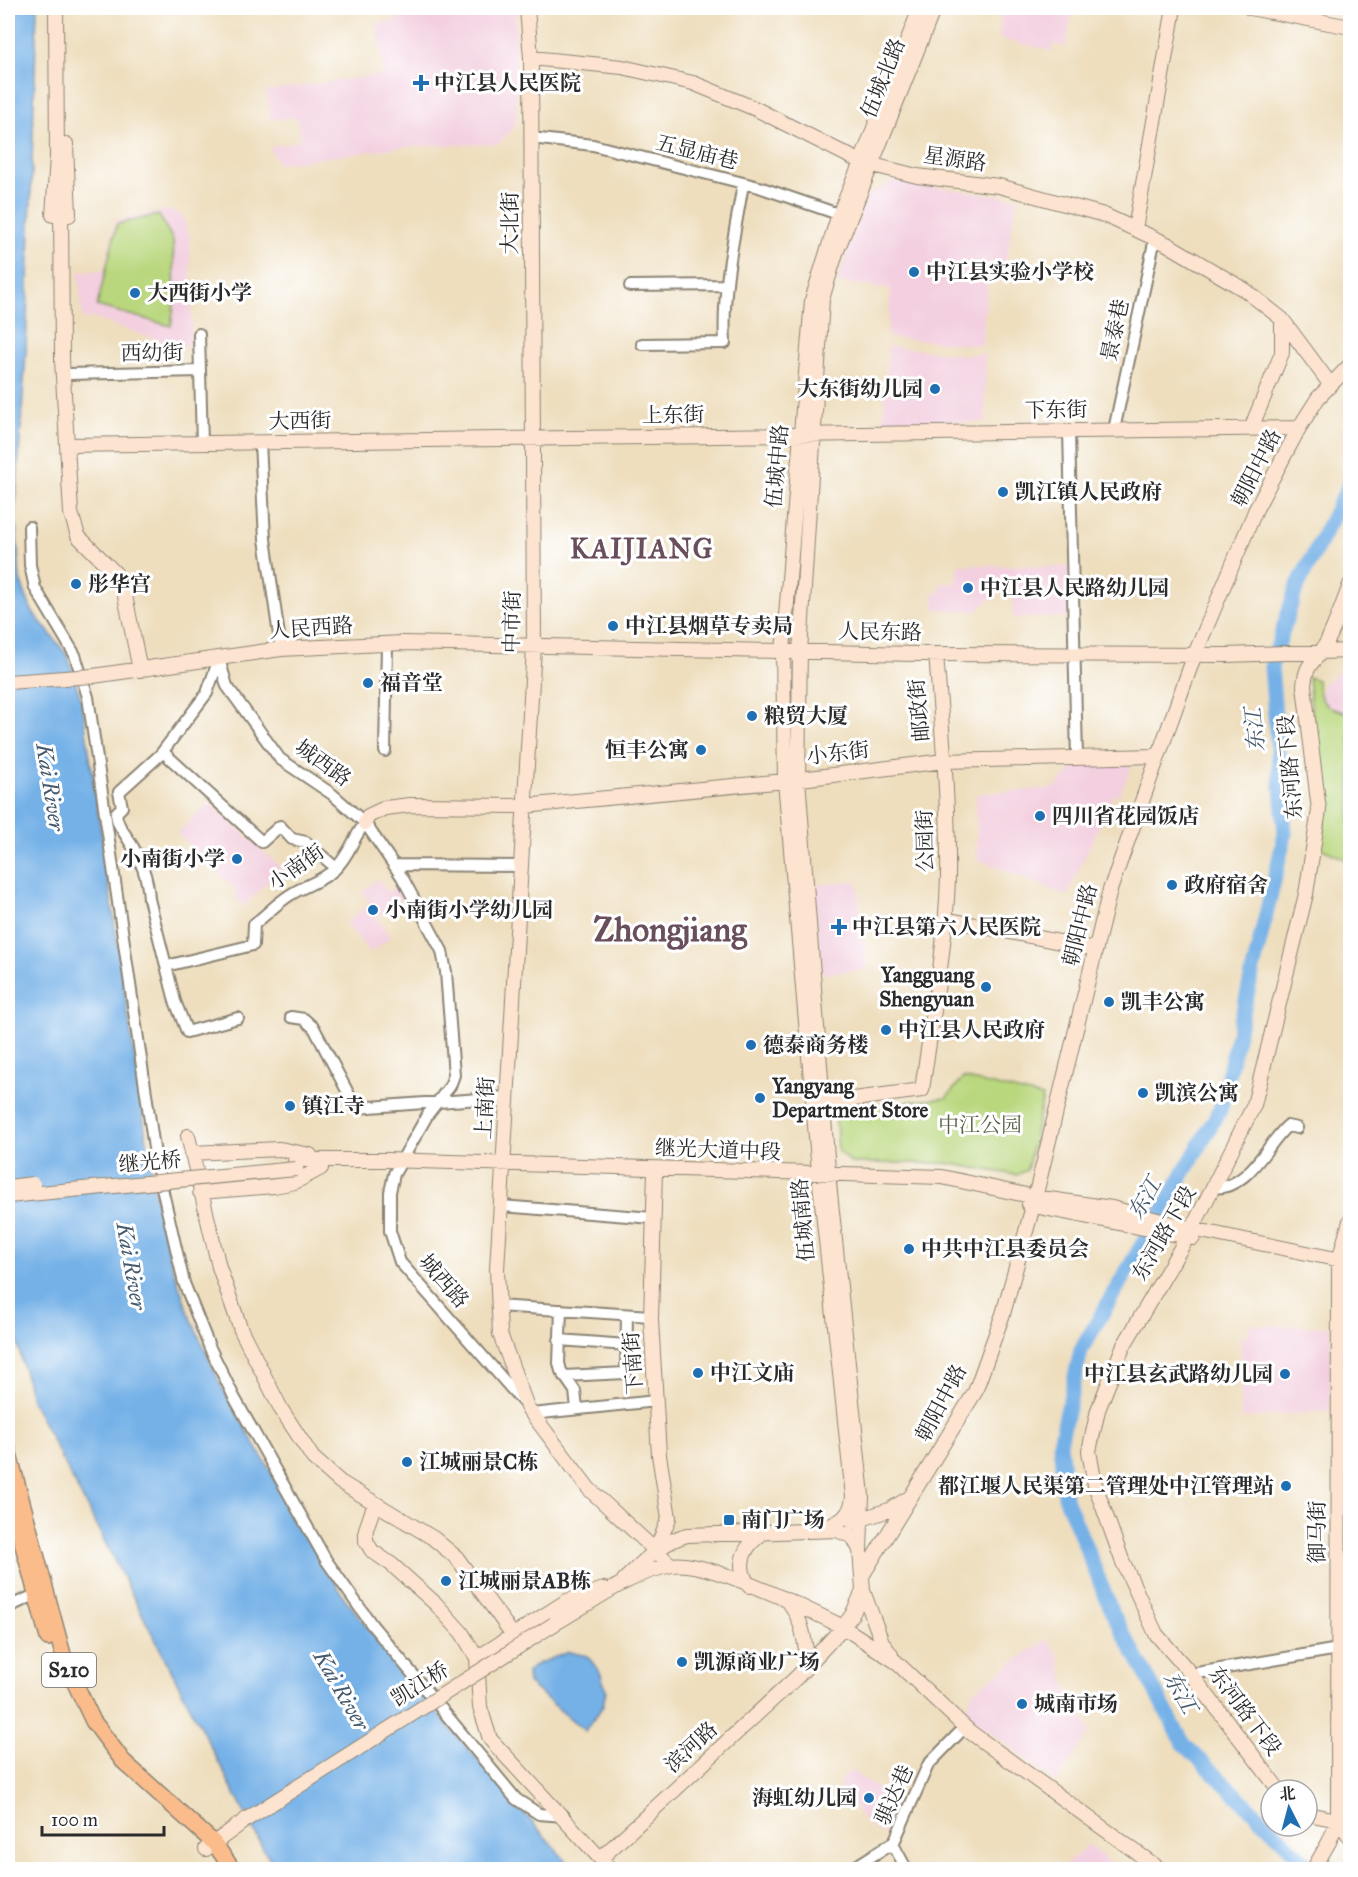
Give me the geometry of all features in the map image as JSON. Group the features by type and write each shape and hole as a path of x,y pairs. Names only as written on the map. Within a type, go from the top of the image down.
{"main road":[{"name":"S210","path":"8,1450 65,1662 93,1721 123,1761 233,1869"},
{"name":"S210","path":"8,1490 56,1665 84,1726 116,1767 210,1846 221,1869"}],"street":[{"path":"56,8 53,360 67,445"},
{"path":"66,8 69,374 67,445"},
{"name":"大北街","path":"527,8 531,58 533,439"},
{"name":"伍城北路","path":"866,164 920,8"},
{"name":"伍城北路","path":"866,164 934,8"},
{"path":"1135,229 1174,8"},
{"path":"1250,8 1350,27"},
{"name":"星源路","path":"531,58 622,68 693,83 756,109 866,164 917,176 999,186 1104,215 1155,238 1245,290 1282,319 1330,384"},
{"name":"五显庙巷","path":"531,138 593,145 801,199 844,216"},
{"name":"伍城中路","path":"792,780 783,652 822,299 844,216 866,164"},
{"path":"642,344 725,343 729,251 735,233 743,184"},
{"path":"61,203 62,360 71,513 78,536 115,573 123,586 140,670"},
{"name":"景泰巷","path":"1114,430 1155,238"},
{"path":"630,286 726,285"},
{"path":"1253,429 1254,421 1282,352 1282,319"},
{"path":"199,334 200,371"},
{"name":"朝阳中路","path":"862,1576 916,1492 975,1392 1003,1314 1034,1202 1110,890 1157,756 1195,654 1256,509 1299,428 1330,384 1350,365"},
{"name":"西幼街","path":"69,374 200,371 202,443"},
{"name":"下东街","path":"807,434 1299,428"},
{"path":"1069,431 1077,758"},
{"name":"伍城中路","path":"792,780 800,652 807,434"},
{"name":"上东街","path":"533,439 807,434"},
{"name":"大西街","path":"67,445 533,439"},
{"name":"中市街","path":"524,806 534,647 533,439"},
{"path":"260,442 265,539 281,649"},
{"path":"29,527 30,565 35,588 75,655 88,697 156,1162 184,1283 209,1346 240,1407 326,1560 372,1625 516,1799 539,1814 564,1816"},
{"name":"东河路下段","path":"1270,1778 1191,1674 1156,1634 1122,1560 1095,1485 1089,1451 1098,1410 1123,1347 1190,1233 1254,1105 1306,894 1319,810 1304,687 1305,673 1310,662 1322,653 1350,585"},
{"path":"385,751 387,644"},
{"name":"人民西路","path":"8,682 93,676 281,649 387,644 534,647"},
{"name":"人民东路","path":"534,647 936,654 1225,655 1350,651"},
{"name":"邮政街","path":"936,654 944,762"},
{"path":"219,659 207,693 163,752 120,792 122,807 116,813 117,824 128,839 149,883 149,899 166,966 175,1001 187,1032 238,1018"},
{"name":"城西路","path":"219,659 227,686 280,759 332,794 365,823 394,865 442,951 446,972 454,1075 450,1086 428,1114 399,1165 390,1192 390,1231 400,1263 529,1410 589,1489 671,1565"},
{"path":"163,752 261,842 280,826 292,838 306,842 336,868"},
{"name":"小东街","path":"524,806 792,780 944,762 1157,756"},
{"name":"公园街","path":"819,1103 922,1090 945,919 948,876 944,762"},
{"name":"伍城南路","path":"792,780 824,1179 853,1497 849,1513 842,1521 821,1529"},
{"name":"小南街","path":"166,966 253,945 255,941 254,924 291,894 312,886 336,868 347,855 355,836 368,816 385,808 410,805 524,806"},
{"name":"上南街","path":"524,806 504,1170 496,1269 500,1334 529,1410"},
{"path":"394,865 520,866"},
{"path":"945,919 1095,949"},
{"path":"291,1017 304,1019 314,1028 356,1108 507,1097"},
{"path":"1214,1188 1226,1188 1242,1179 1287,1126 1297,1128"},
{"path":"188,1136 219,1267 241,1330 281,1409 313,1458 340,1482 433,1538 457,1558 513,1635"},
{"path":"191,1154 280,1149 300,1151 321,1163"},
{"path":"295,1165 321,1163"},
{"path":"200,1192 295,1182 321,1163"},
{"name":"继光大道中段","path":"321,1163 824,1179 941,1186 1111,1214 1345,1265"},
{"name":"继光桥","path":"8,1186 295,1165"},
{"name":"继光桥","path":"8,1196 295,1165"},
{"name":"下南街","path":"656,1174 651,1316 659,1455 669,1518 656,1550"},
{"name":"伍城南路","path":"824,1179 862,1496 860,1550 863,1591"},
{"path":"501,1206 653,1218"},
{"name":"御马街","path":"1313,1869 1329,1842 1338,1820 1344,1648 1345,1265 1350,1221"},
{"path":"498,1306 651,1316"},
{"path":"561,1310 559,1364 564,1376 575,1391 577,1409"},
{"path":"564,1376 626,1373 627,1315"},
{"path":"559,1340 627,1345"},
{"path":"529,1410 577,1409 656,1401"},
{"path":"821,1529 860,1520 889,1510 916,1492"},
{"path":"375,1503 366,1529 366,1541 372,1551 391,1564 436,1604 462,1633 477,1658 480,1707 489,1739 564,1816 611,1869"},
{"path":"616,1587 656,1550 672,1539 687,1535 821,1529 847,1533 853,1537 860,1550"},
{"path":"748,1586 742,1572 744,1550 766,1531"},
{"path":"477,1658 567,1601 587,1593 616,1587 671,1565 705,1568 788,1601 843,1627 895,1661 965,1727 1161,1869"},
{"name":"凯江桥","path":"210,1846 246,1819 616,1587"},
{"path":"863,1591 882,1642 895,1661"},
{"name":"滨河路","path":"601,1858 808,1665 852,1615 863,1591"},
{"path":"8,1606 36,1595"},
{"path":"788,1601 798,1614 802,1626 808,1665"},
{"path":"1191,1674 1344,1648"},
{"name":"骐达巷","path":"850,1869 894,1842 928,1765 965,1727"},
{"path":"1319,1816 1338,1820 1350,1837"},
{"path":"885,1847 894,1846 907,1869"}],"shaded area":[{"name":"中江县人民医院","path":"435,8 516,8 516,126 498,144 411,146 278,164 270,147 300,141 297,117 271,120 266,91 384,74 377,24 395,21 395,18 435,16"},
{"path":"1034,8 1067,8 1067,12 1072,12 1066,47 1054,44 1052,51 998,38 1002,11 1033,12"},
{"name":"中江县实验小学校","path":"893,181 1017,198 1006,262 989,261 982,346 887,337 891,289 837,282 867,196"},
{"name":"大西街小学","path":"169,210 182,215 190,238 192,345 170,344 92,318 83,319 78,272 104,270 116,220"},
{"name":"大东街幼儿园","path":"888,346 968,355 985,354 986,422 883,422"},
{"path":"958,565 1071,567 1070,617 1013,618 1012,587 997,587 997,599 987,599 987,604 980,605 980,611 934,609 934,593 940,593 940,583 954,584 957,579"},
{"path":"1350,670 1350,714 1325,706 1320,699 1324,683 1336,674"},
{"name":"四川省花园饭店","path":"1127,762 1131,768 1119,796 1114,794 1067,896 977,859 976,794 1054,788 1077,765"},
{"name":"小南街小学","path":"210,803 282,868 244,906 233,895 237,891 177,833"},
{"name":"小南街小学幼儿园","path":"378,879 388,892 398,885 406,895 376,918 391,937 370,953 346,923 370,903 362,892"},
{"name":"中江县第六人民医院","path":"857,881 866,969 822,974 813,885"},
{"name":"中江县玄武路幼儿园","path":"1249,1325 1331,1327 1330,1411 1241,1418 1240,1336 1247,1337"},
{"name":"城南市场","path":"1046,1639 1058,1654 1067,1689 1090,1731 1056,1782 966,1713 972,1692"},
{"name":"海虹幼儿园","path":"851,1770 905,1808 893,1839 868,1825 839,1788 841,1780"},
{"path":"1089,1844 1116,1869 1061,1869"}],"green space":[{"path":"159,215 173,240 175,297 171,326 97,306 117,224"},
{"path":"1308,677 1317,680 1320,696 1326,704 1350,714 1350,861 1320,848 1324,824"},
{"name":"中江公园","path":"963,1078 1043,1097 1027,1170 1017,1175 946,1163 851,1163 838,1151 836,1119 852,1107 946,1098"}],"water":[{"name":"Kai River","path":"8,8 37,8 26,352 15,511 20,580 32,611 68,656 82,703 155,1196 171,1262 189,1314 222,1388 343,1596 409,1681 573,1869 279,1869 265,1852 31,1399 8,1303"},
{"path":"569,1652 587,1656 600,1672 606,1690 603,1706 585,1731 528,1683 527,1672 537,1664"}],"waterway":[{"name":"东江","path":"1313,1870 1184,1744 1113,1614 1065,1496 1060,1443 1081,1350 1220,1110 1285,834 1271,667 1296,589 1350,483"}],"place":[{"name":"中江县人民医院","path":"421,83"},
{"name":"中江县实验小学校","path":"914,272"},
{"name":"大西街小学","path":"135,293"},
{"name":"大东街幼儿园","path":"935,389"},
{"name":"凯江镇人民政府","path":"1003,492"},
{"name":"彤华宫","path":"76,584"},
{"name":"中江县人民路幼儿园","path":"968,588"},
{"name":"中江县烟草专卖局","path":"613,626"},
{"name":"福音堂","path":"368,683"},
{"name":"粮贸大厦","path":"752,716"},
{"name":"恒丰公寓","path":"701,750"},
{"name":"四川省花园饭店","path":"1040,816"},
{"name":"小南街小学","path":"237,859"},
{"name":"政府宿舍","path":"1172,885"},
{"name":"小南街小学幼儿园","path":"373,910"},
{"name":"中江县第六人民医院","path":"839,927"},
{"name":"Yangguang Shengyuan","path":"986,987"},
{"name":"凯丰公寓","path":"1109,1002"},
{"name":"中江县人民政府","path":"886,1030"},
{"name":"德泰商务楼","path":"751,1045"},
{"name":"凯滨公寓","path":"1143,1093"},
{"name":"Yangyang Department Store","path":"760,1098"},
{"name":"镇江寺","path":"290,1106"},
{"name":"中共中江县委员会","path":"909,1249"},
{"name":"中江文庙","path":"698,1373"},
{"name":"中江县玄武路幼儿园","path":"1285,1374"},
{"name":"江城丽景C栋","path":"407,1462"},
{"name":"都江堰人民渠第二管理处中江管理站","path":"1286,1486"},
{"name":"南门广场","path":"729,1520"},
{"name":"江城丽景AB栋","path":"446,1581"},
{"name":"凯源商业广场","path":"682,1662"},
{"name":"城南市场","path":"1022,1704"},
{"name":"海虹幼儿园","path":"869,1798"}],"district":[{"name":"KAIJIANG","path":"642,549"},
{"name":"Zhongjiang","path":"670,929"}]}
